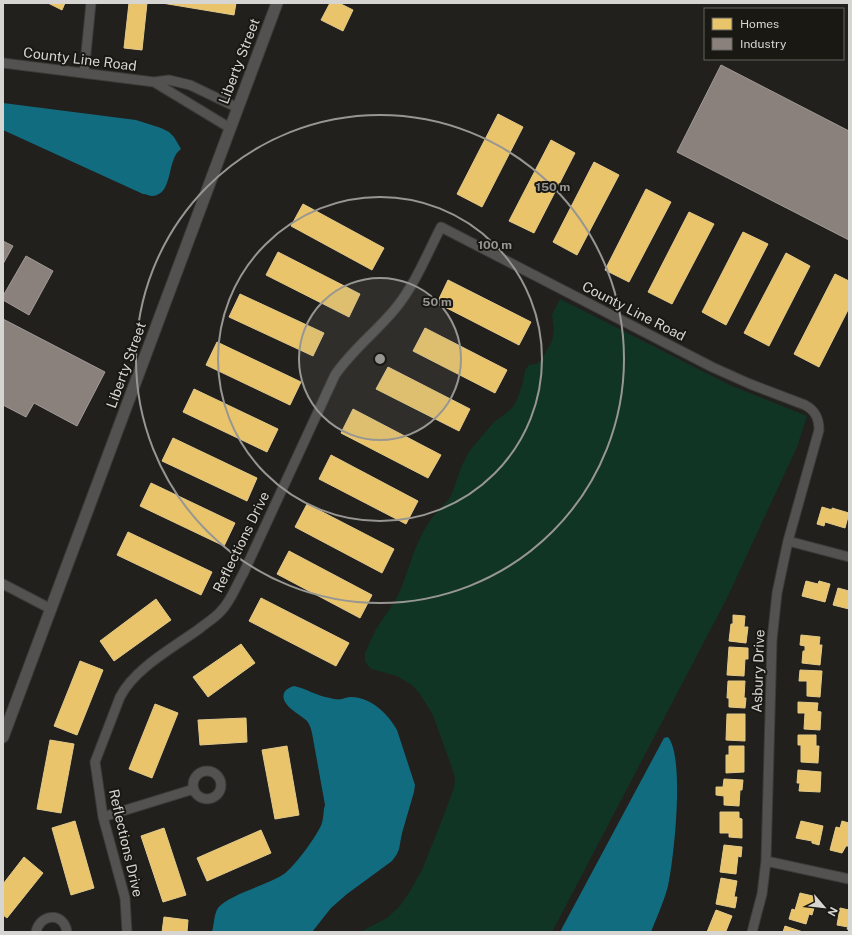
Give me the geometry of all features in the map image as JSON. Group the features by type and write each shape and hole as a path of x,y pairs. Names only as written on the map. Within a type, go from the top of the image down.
{"street":[{"path":"84,73 91,3"},
{"name":"Liberty Street","path":"3,737 277,3"},
{"name":"County Line Road","path":"3,64 154,82 169,80 190,85 238,108"},
{"name":"County Line Road","path":"154,82 230,128"},
{"name":"County Line Road","path":"441,227 706,364 750,384 805,405 812,409 816,415"},
{"name":"Reflections Drive","path":"126,932 126,898 103,817 95,762 120,696 124,688 139,673 221,612 229,601 243,574 335,375 348,356 403,299 441,227"},
{"name":"Asbury Drive","path":"752,932 762,894 766,861 772,640 777,593 788,541 819,430 819,422 816,415"},
{"path":"788,541 849,557"},
{"path":"3,584 51,609"},
{"path":"103,817 194,789"},
{"path":"766,861 849,879"},
{"path":"36,932 43,920 53,917 62,921 67,932"}],"green space":[{"path":"560,299 732,386 807,416 797,447 727,598 552,932 360,932 387,918 399,907 409,893 423,868 450,799 455,781 454,774 433,715 420,694 412,685 397,676 372,669 365,661 365,653 376,629 395,601 401,589 423,532 431,519 449,499 462,465 471,449 494,422 513,407 523,383 525,370 529,365 537,364 542,359 552,341 554,331 552,315"}],"water":[{"path":"3,103 136,120 169,132 174,137 181,149 173,160 164,190 159,194 152,196 143,194 3,130"},
{"path":"294,686 334,699 351,697 365,700 372,703 384,713 397,730 415,785 399,849 392,861 347,894 331,908 312,932 212,932 217,910 223,903 239,894 284,874 294,865 316,835 322,823 325,805 311,728 307,721 288,706 284,698 284,693 286,690"},
{"path":"668,737 673,748 676,765 677,809 675,832 668,886 651,932 560,932 664,738"}],"building: Homes":[{"path":"48,3 65,3 62,10"},
{"path":"129,3 147,3 142,50 124,48"},
{"path":"162,3 236,3 234,15"},
{"path":"330,3 339,3 353,10 343,31 321,20"},
{"path":"498,114 523,127 482,207 457,194"},
{"path":"551,140 575,153 534,233 509,221"},
{"path":"594,162 619,175 577,255 553,242"},
{"path":"646,189 671,202 629,282 605,270"},
{"path":"303,204 384,248 372,270 291,226"},
{"path":"689,212 714,224 672,304 648,292"},
{"path":"743,232 768,244 726,325 702,312"},
{"path":"278,252 360,294 349,317 266,275"},
{"path":"786,253 810,266 769,346 744,333"},
{"path":"835,274 849,281 849,308 819,367 794,354"},
{"path":"448,280 531,322 519,345 437,303"},
{"path":"240,294 324,333 313,356 229,317"},
{"path":"425,328 507,370 495,393 413,351"},
{"path":"217,342 301,382 290,405 206,365"},
{"path":"388,367 470,409 459,431 376,389"},
{"path":"194,389 278,429 267,452 183,412"},
{"path":"353,409 441,455 428,478 341,433"},
{"path":"173,438 257,478 247,501 162,461"},
{"path":"331,455 418,501 406,524 319,479"},
{"path":"151,483 235,523 224,546 140,506"},
{"path":"307,504 394,549 382,573 295,527"},
{"path":"822,507 849,513 845,528 825,522 824,526 817,524"},
{"path":"128,532 212,572 201,595 117,555"},
{"path":"289,551 372,595 360,618 277,574"},
{"path":"806,581 818,584 819,581 830,584 825,602 802,596"},
{"path":"838,588 849,591 849,609 833,605"},
{"path":"261,598 349,643 336,666 249,621"},
{"path":"156,599 171,620 114,661 100,641"},
{"path":"733,615 745,616 744,627 748,627 746,643 729,641 731,624 733,624"},
{"path":"801,635 820,637 819,645 822,645 820,665 802,663 805,646 800,645"},
{"path":"241,644 255,663 208,697 193,677"},
{"path":"729,647 748,648 748,659 745,659 744,676 727,675"},
{"path":"80,661 103,670 77,735 54,726"},
{"path":"800,670 822,671 820,697 807,696 807,681 799,681"},
{"path":"728,681 745,681 745,708 729,707 729,698 727,698"},
{"path":"798,702 818,703 817,711 821,712 820,730 804,729 805,713 798,713"},
{"path":"155,704 178,713 152,778 129,769"},
{"path":"727,714 745,714 745,741 726,740"},
{"path":"246,718 247,742 200,745 198,720"},
{"path":"798,735 816,735 816,746 819,746 818,763 801,762 801,745 798,745"},
{"path":"50,740 74,744 61,813 37,809"},
{"path":"287,746 299,815 275,819 262,750"},
{"path":"729,746 744,746 744,772 726,773 726,755 729,755"},
{"path":"798,770 821,772 820,792 799,791 800,783 797,783"},
{"path":"724,779 743,780 742,790 740,790 739,806 724,805 724,796 716,795 716,787 723,787"},
{"path":"720,812 739,812 739,818 742,819 742,838 729,837 729,833 720,833"},
{"path":"75,821 94,888 71,895 52,828"},
{"path":"801,821 823,826 819,845 812,843 812,841 796,838"},
{"path":"842,821 849,823 849,846 846,846 842,853 830,850 836,827 840,828"},
{"path":"164,828 186,895 163,902 141,836"},
{"path":"261,830 271,853 207,881 197,858"},
{"path":"724,845 742,847 741,857 738,856 736,874 720,872"},
{"path":"24,857 43,873 7,918 3,915 3,884"},
{"path":"721,878 737,881 734,897 737,897 735,908 716,904"},
{"path":"800,893 817,897 812,915 809,914 806,924 789,919 792,909 795,910"},
{"path":"840,908 849,910 849,930 847,929 848,927 837,925"},
{"path":"716,910 732,916 726,931 727,932 707,932"},
{"path":"164,917 188,920 187,932 162,932"},
{"path":"785,926 803,932 783,932"}],"building: Industry":[{"path":"721,65 849,131 849,240 677,152"},
{"path":"3,241 13,246 3,264"},
{"path":"26,256 53,271 29,315 3,300 3,296"},
{"path":"3,319 105,372 77,426 34,403 26,417 3,405"}]}
